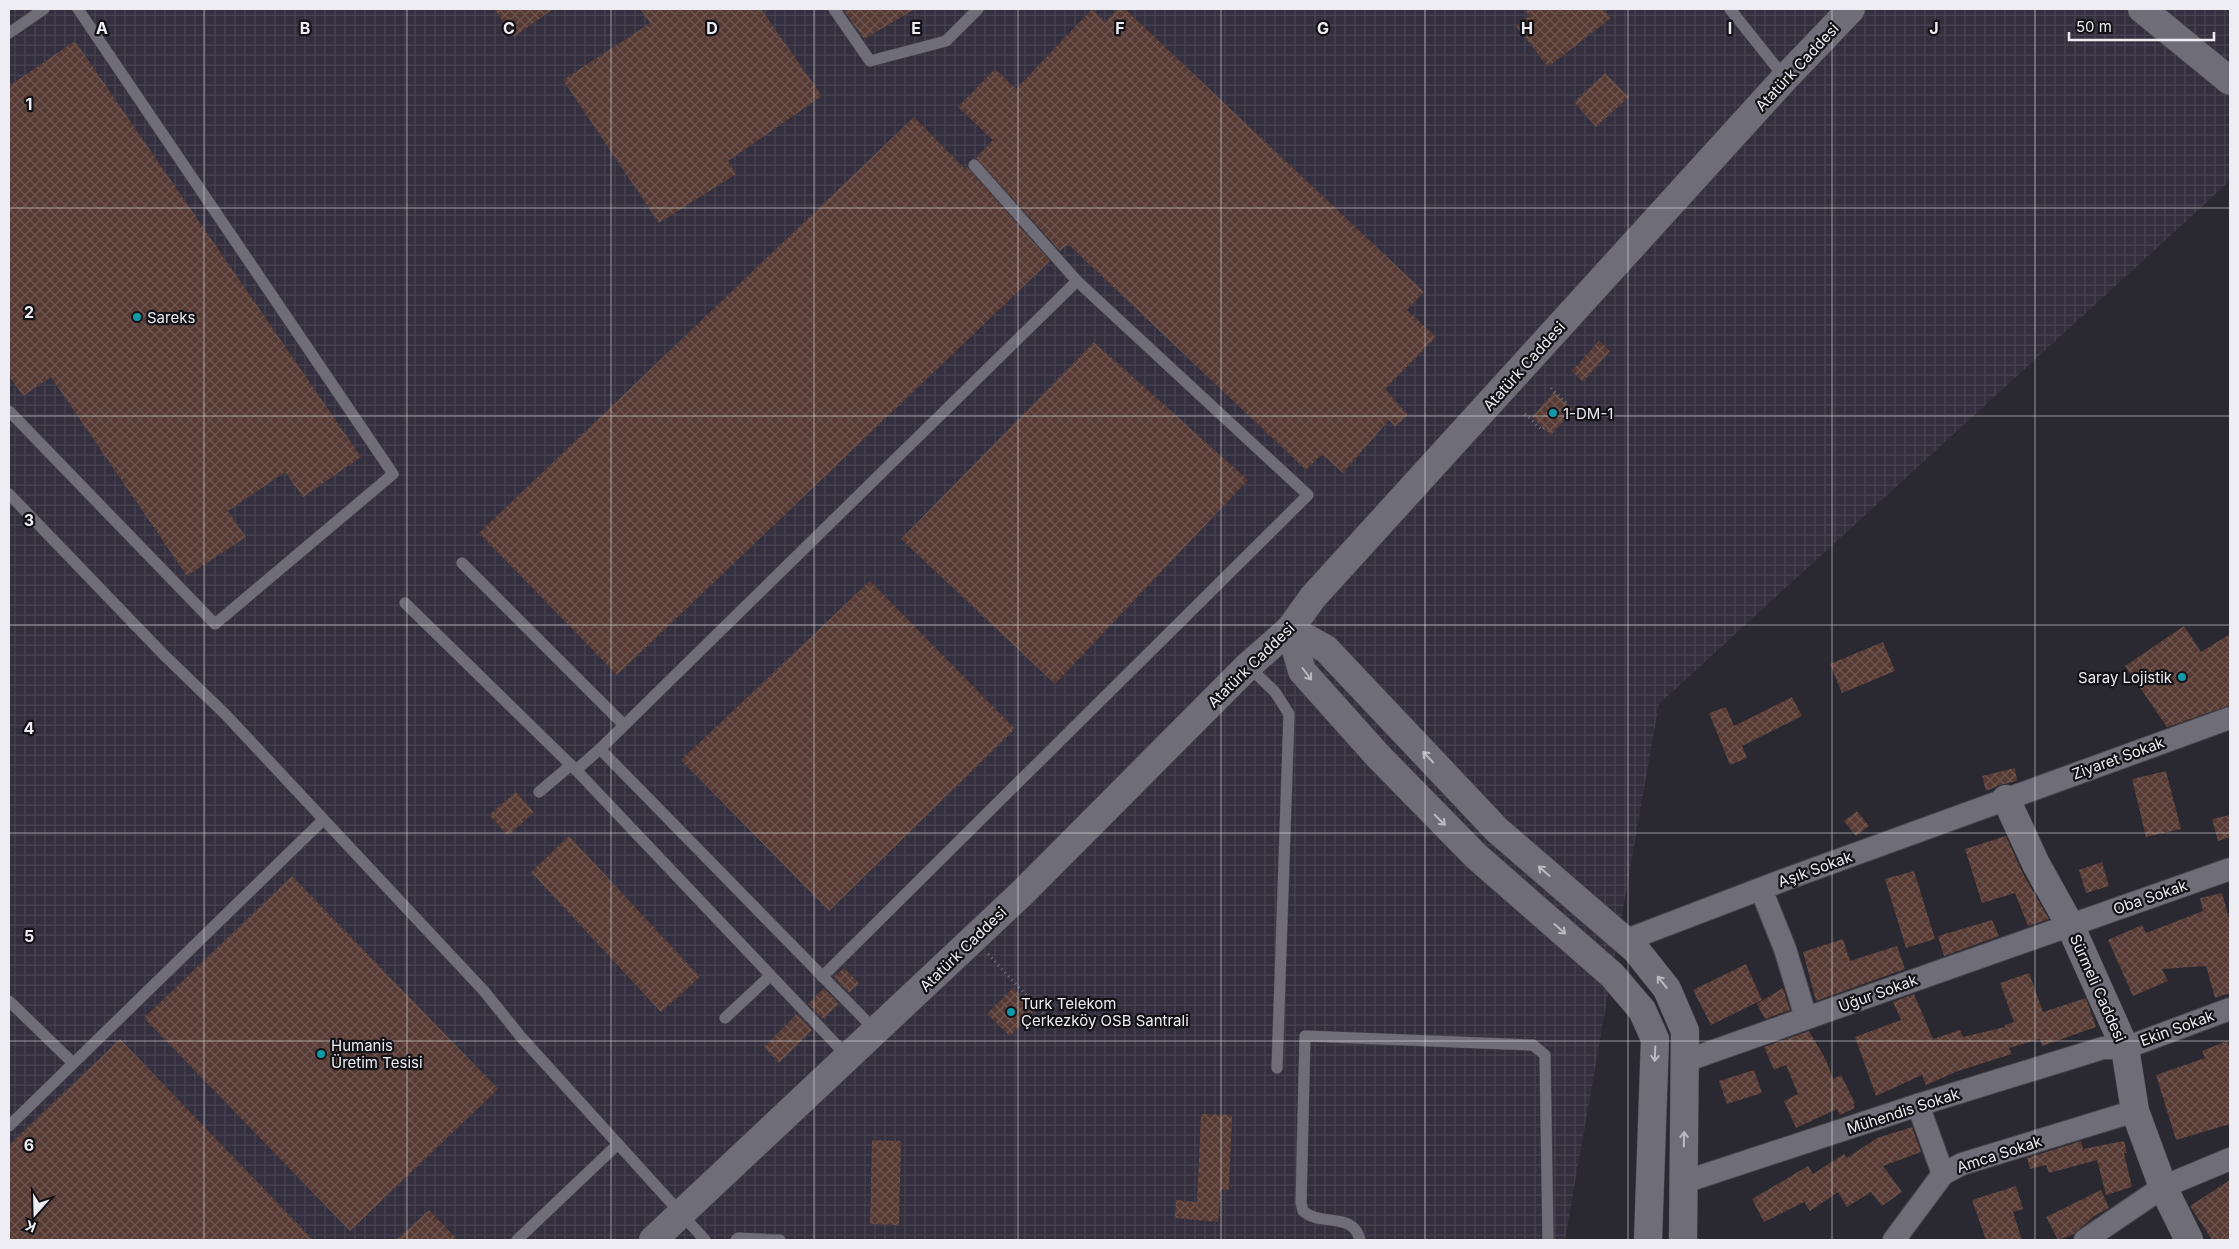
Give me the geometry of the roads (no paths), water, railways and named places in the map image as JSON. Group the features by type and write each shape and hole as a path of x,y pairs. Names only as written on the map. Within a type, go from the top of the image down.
{"street":[{"name":"Atatürk Caddesi","path":"653,1240 1021,894 1248,666 1290,629 1313,597 1785,78 1851,9"},
{"path":"2142,9 2230,81"},
{"path":"1290,629 1326,648 1497,830 1636,950 1667,989 1685,1031 1683,1240"},
{"path":"1290,629 1302,671 1378,756 1476,856 1612,975 1642,1010 1656,1039 1648,1240"},
{"name":"Ziyaret Sokak","path":"2006,799 2230,718"},
{"name":"Aşık Sokak","path":"1624,941 2006,799"},
{"name":"Sürmeli Caddesi","path":"2006,799 2036,864 2070,925 2125,1048 2135,1111 2162,1188 2189,1240"},
{"name":"Oba Sokak","path":"2070,925 2230,869"},
{"path":"1761,889 1785,949 1806,1018"},
{"name":"Uğur Sokak","path":"1685,1061 2070,925"},
{"name":"Ekin Sokak","path":"2125,1048 2230,1009"},
{"name":"Mühendis Sokak","path":"1684,1182 1918,1105 2103,1048 2125,1048"},
{"path":"1918,1105 1943,1174"},
{"name":"Amca Sokak","path":"1894,1240 1943,1174 1962,1164 2135,1111"},
{"path":"2085,1240 2162,1188 2230,1159"}],"lane":[{"path":"9,33 44,9"},
{"path":"9,411 215,624 393,474 78,9"},
{"path":"834,9 870,61 946,41 978,9"},
{"path":"1730,9 1785,78"},
{"path":"822,977 1308,496 1077,280 974,165"},
{"path":"540,792 600,749 1077,280"},
{"path":"9,494 164,655 225,714 484,991 521,1037 705,1240"},
{"path":"462,563 624,725"},
{"path":"405,603 573,767 848,1058"},
{"path":"1248,666 1275,692 1289,714 1277,1068"},
{"path":"600,749 876,1032"},
{"path":"9,1126 323,820"},
{"path":"724,1018 770,976"},
{"path":"9,1000 73,1063"},
{"path":"1360,1240 1358,1231 1350,1224 1315,1218 1303,1211 1301,1203 1305,1036 1533,1045 1545,1055 1548,1240"},
{"path":"517,1240 618,1144"},
{"path":"736,1240 738,1238 780,1240"}],"place":[{"name":"Sareks","path":"137,317"},
{"name":"1-DM-1","path":"1553,413"},
{"name":"Saray Lojistik","path":"2182,677"},
{"name":"Turk Telekom Çerkezköy OSB Santrali","path":"1011,1012"},
{"name":"Humanis Üretim Tesisi","path":"321,1054"}]}
